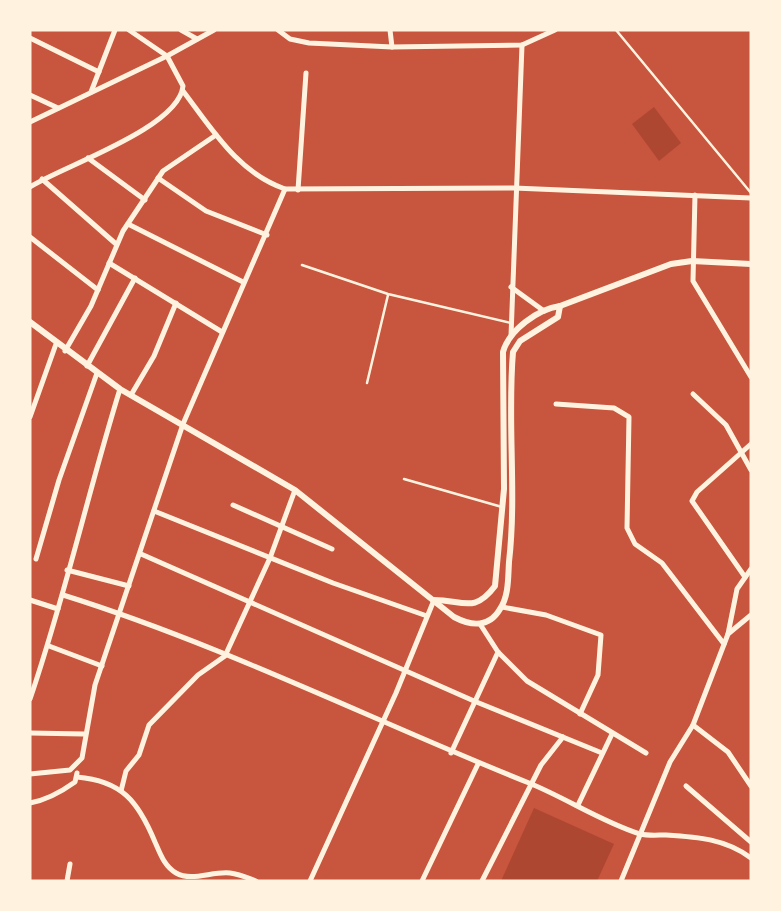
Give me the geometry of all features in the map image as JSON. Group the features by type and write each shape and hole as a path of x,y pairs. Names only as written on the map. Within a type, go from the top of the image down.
{"street":[{"path":"91,92 115,30"},
{"path":"129,30 167,56 180,77 183,91 216,135 256,176 285,189 514,188 751,195"},
{"path":"181,30 197,39"},
{"path":"30,122 167,56 214,30"},
{"path":"278,30 299,41 392,47 522,45 555,30"},
{"path":"390,30 392,47"},
{"path":"30,38 99,72"},
{"path":"511,336 514,188 522,45"},
{"path":"298,190 306,73"},
{"path":"30,187 143,131 177,101 183,91"},
{"path":"30,95 58,108"},
{"path":"65,351 98,290 116,244 158,178 169,164 216,135"},
{"path":"88,158 145,200"},
{"path":"158,178 206,211 267,235"},
{"path":"42,179 116,244"},
{"path":"30,803 51,797 75,782 77,767 82,758 84,734 102,666 183,424 285,189"},
{"path":"695,194 693,281 751,377"},
{"path":"128,224 243,282"},
{"path":"30,237 98,290"},
{"path":"434,600 471,605 488,596 495,586 503,508 503,352 511,336 544,311 647,271 692,261 751,264"},
{"path":"109,263 222,332"},
{"path":"87,366 135,278"},
{"path":"511,287 544,311"},
{"path":"131,395 153,356 176,303"},
{"path":"30,322 65,351 131,395 295,490 467,624 480,624 489,620 502,607 513,511 513,352 520,341 558,317 560,306"},
{"path":"30,416 56,344"},
{"path":"36,559 59,480 97,373"},
{"path":"30,699 49,646 67,569 120,388"},
{"path":"693,394 726,425 751,470"},
{"path":"556,404 614,408 629,417 627,528 635,544 662,563 724,644"},
{"path":"745,577 692,501 696,492 751,444"},
{"path":"121,791 126,771 139,755 149,725 198,675 225,656 270,558 295,490"},
{"path":"233,505 332,550"},
{"path":"154,511 270,558 427,616"},
{"path":"141,554 474,701 602,753"},
{"path":"67,569 130,586"},
{"path":"621,881 662,781 693,725 728,634 737,589 751,569"},
{"path":"63,595 121,613 225,656 451,753 531,784 642,835 705,838 734,845 751,858"},
{"path":"30,600 58,609"},
{"path":"310,881 405,671 434,600"},
{"path":"502,607 546,615 601,635 596,682 580,714"},
{"path":"728,634 751,615"},
{"path":"480,624 498,652 527,681 646,752"},
{"path":"49,646 102,666"},
{"path":"451,753 498,652"},
{"path":"693,725 728,752 751,786"},
{"path":"30,733 84,734"},
{"path":"578,805 612,734"},
{"path":"482,881 531,784 548,754 563,737"},
{"path":"422,881 478,764"},
{"path":"30,774 61,772 77,767"},
{"path":"77,777 110,782 121,791 140,810 172,871 195,876 230,873 256,881"},
{"path":"686,786 751,842"},
{"path":"67,881 71,864"}],"lane":[{"path":"616,30 751,195"},
{"path":"302,265 388,294 511,323"},
{"path":"366,383 388,294"},
{"path":"404,479 503,508"}],"shaded area":[{"path":"654,107 681,143 659,161 632,124"},
{"path":"534,808 614,844 597,881 501,881"}]}
